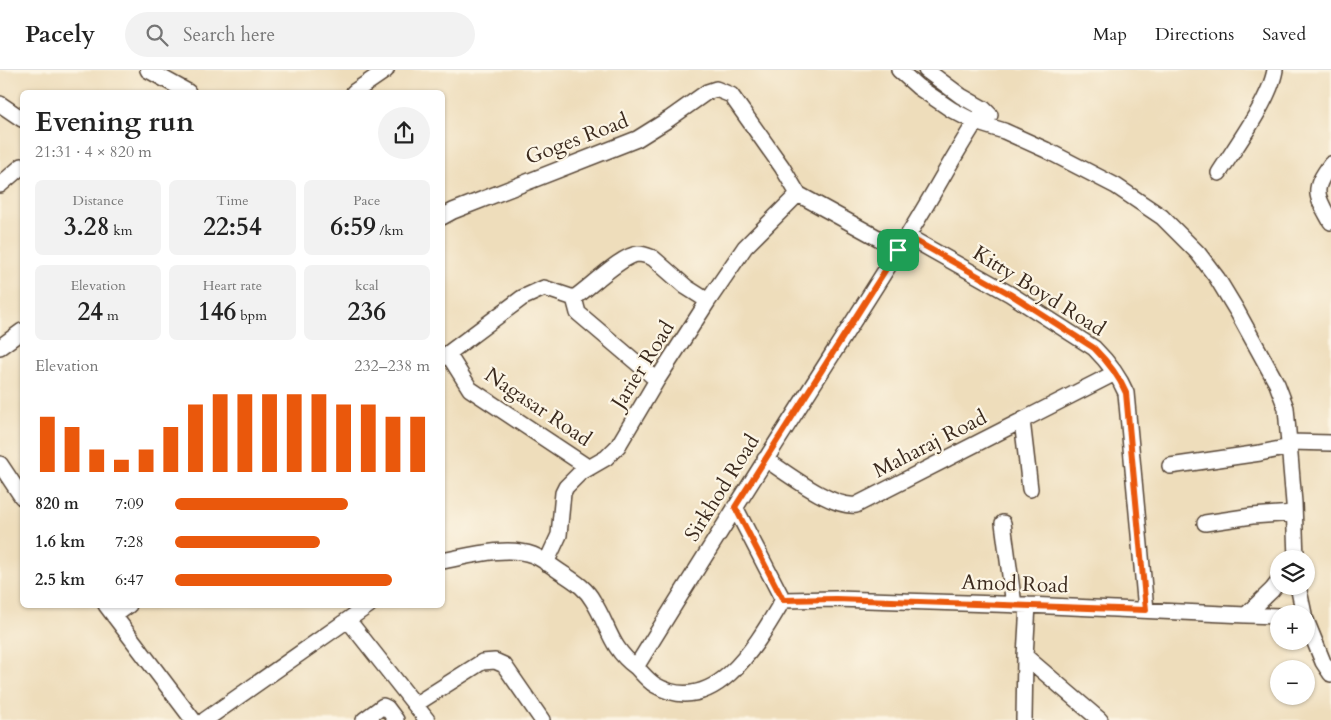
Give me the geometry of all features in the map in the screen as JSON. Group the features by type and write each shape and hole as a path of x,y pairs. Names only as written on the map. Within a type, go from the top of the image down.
{"street":[{"path":"148,70 184,90"},
{"path":"357,90 386,70"},
{"path":"899,70 918,87 952,110 980,116"},
{"path":"926,70 961,96 980,116 1004,131 1116,186 1162,217 1198,253 1217,278 1237,311 1277,384 1286,408 1290,444 1295,550"},
{"path":"1219,173 1266,97 1275,70"},
{"name":"Goges Road","path":"445,215 533,178 637,139 707,92 716,89 731,95 782,167 798,194"},
{"path":"0,104 20,118"},
{"name":"Sirkhod Road","path":"636,667 765,459 907,236 980,116"},
{"path":"1331,164 1318,184 1317,190 1319,201 1331,222"},
{"path":"0,185 20,168"},
{"path":"798,194 898,250"},
{"name":"Jarier Road","path":"546,563 559,535 563,493 566,487 574,478 606,458 618,446 657,380 745,247 798,194"},
{"name":"Kitty Boyd Road","path":"907,236 1010,294 1094,348 1122,382 1126,393 1146,610"},
{"path":"574,298 626,258 639,254 653,258 686,287 708,301"},
{"path":"445,356 522,298 538,290 550,289 574,298"},
{"path":"574,298 578,313 657,380"},
{"path":"0,347 20,332"},
{"name":"Nagasar Road","path":"445,356 470,389 590,468"},
{"name":"Maharaj Road","path":"765,459 832,500 848,506 856,505 1115,373"},
{"path":"1022,420 1030,489"},
{"path":"1170,466 1260,453 1290,444 1331,443"},
{"path":"0,464 20,494"},
{"path":"445,561 504,552 531,554 583,588 596,607 614,645 626,660 654,684 671,692 690,693 708,689 730,674 748,654 783,600 735,507"},
{"path":"1205,523 1252,516 1294,513"},
{"path":"1003,523 1021,605 1024,656 1024,720"},
{"path":"1246,615 1270,592"},
{"name":"Amod Road","path":"783,600 836,599 1270,616"},
{"path":"205,720 365,608"},
{"path":"110,610 193,720"},
{"path":"348,620 427,720"},
{"path":"1315,644 1322,662 1331,674"},
{"path":"1024,656 1100,720"},
{"path":"416,704 482,662 495,660 504,666 542,720"},
{"path":"364,720 383,706 387,708 396,720"}],"route":[{"path":"907,236 1010,294 1094,348 1122,382 1126,393 1146,610 836,599 783,600 735,507 898,250 907,236"}]}
